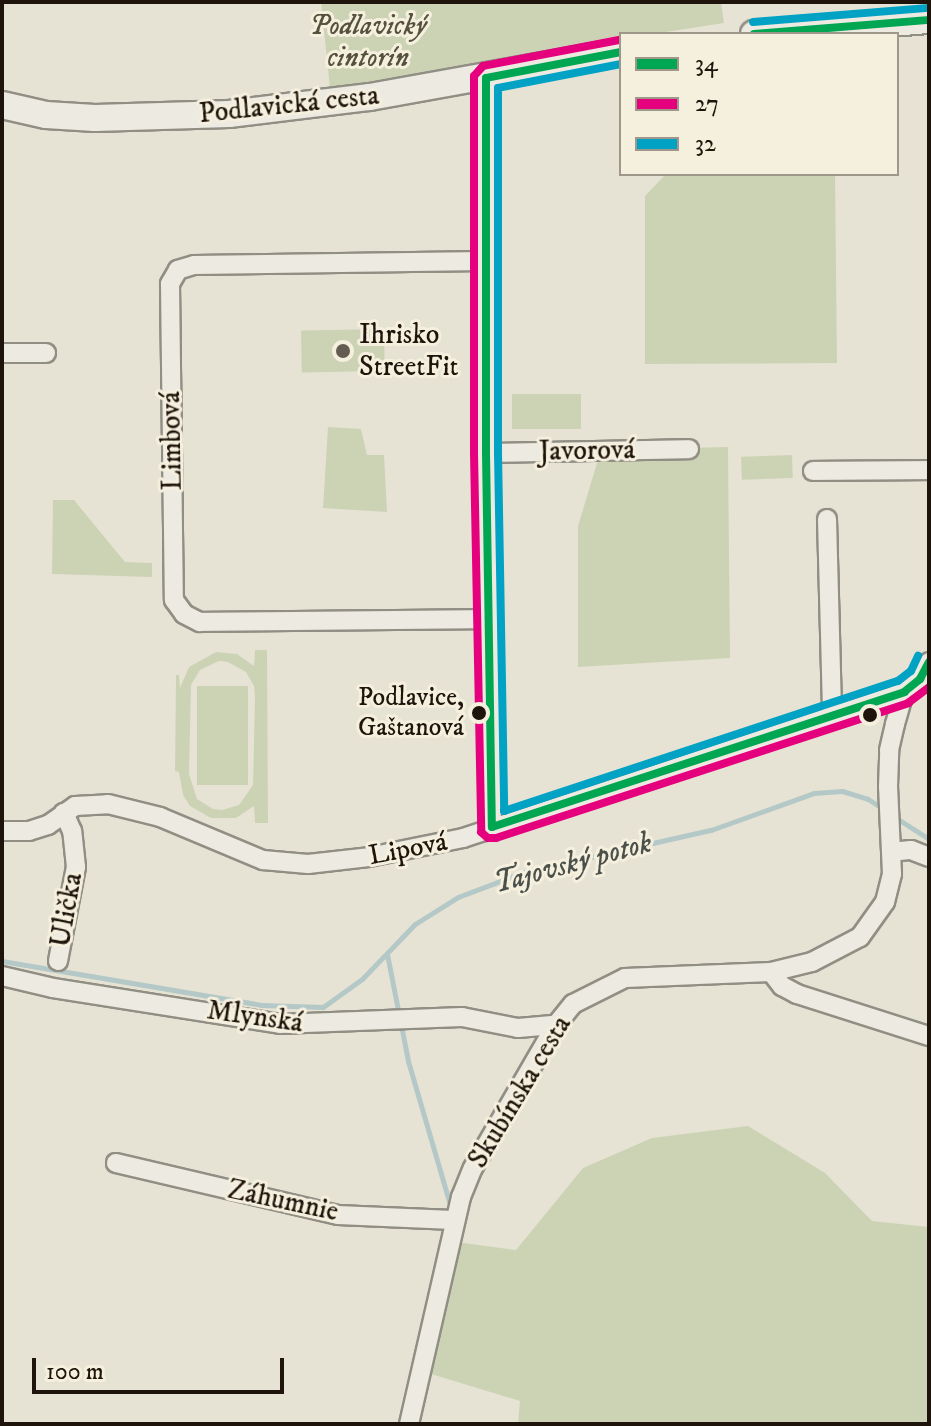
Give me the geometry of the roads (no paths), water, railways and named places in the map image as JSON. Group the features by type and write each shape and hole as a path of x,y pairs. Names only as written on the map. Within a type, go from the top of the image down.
{"main road":[{"path":"779,32 929,20"},
{"name":"Podlavická cesta","path":"2,105 46,115 95,118 229,114 486,78 619,52"}],"street":[{"path":"486,78 486,453 492,827"},
{"name":"Limbová","path":"485,261 194,265 178,270 170,284 174,600 184,614 200,622 488,619"},
{"path":"2,353 46,353"},
{"name":"Javorová","path":"486,453 689,449"},
{"path":"813,471 929,470"},
{"path":"827,519 832,715"},
{"path":"904,692 920,679 929,662"},
{"name":"Lipová","path":"2,831 39,828 75,806 89,803 134,810 184,827 243,853 285,863 340,861 414,850 904,692"},
{"name":"Skubínska cesta","path":"409,1424 453,1220 473,1168 556,1025 573,1004 625,978 771,972 812,962 860,937 885,902 892,874 889,750 904,692"},
{"name":"Ulička","path":"58,961 76,867 72,831 64,813"},
{"path":"891,852 911,850 929,857"},
{"path":"771,972 782,986 797,994 929,1036"},
{"name":"Mlynská","path":"2,976 53,988 280,1024 462,1017 518,1028 556,1025"},
{"name":"Záhumnie","path":"116,1163 338,1215 453,1220"}],"waterway":[{"name":"Tajovský potok","path":"2,961 261,1005 323,1007 362,979 415,924 458,897 524,872 711,830 814,793 842,791 868,799 885,810"},
{"name":"Tajovský potok","path":"893,816 929,839"},
{"path":"387,954 399,1015"},
{"path":"401,1025 408,1061 450,1205"}],"place":[{"name":"Ihrisko StreetFit","path":"343,351"},
{"name":"Podlavice, Gaštanová","path":"479,713"}],"park label":[{"name":"Podlavický cintorín","path":"368,42"}]}
